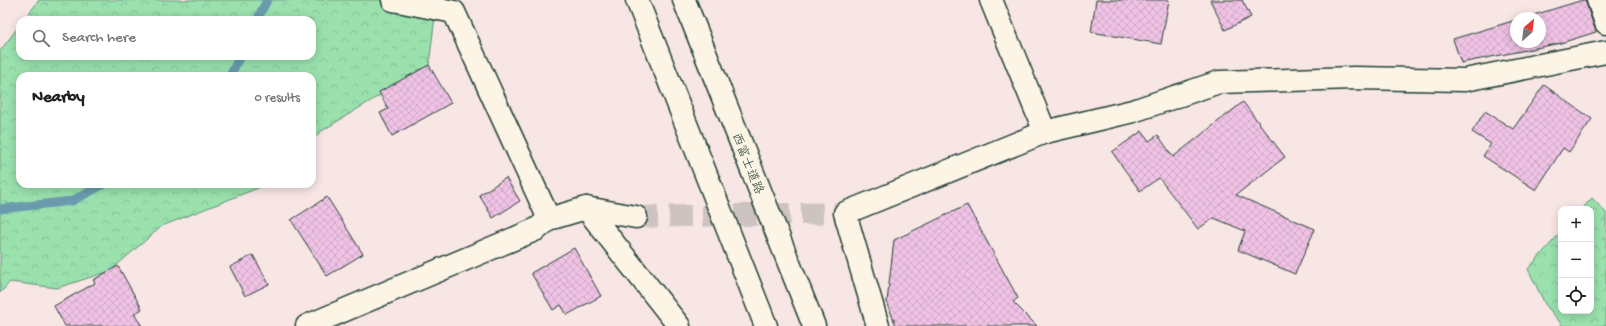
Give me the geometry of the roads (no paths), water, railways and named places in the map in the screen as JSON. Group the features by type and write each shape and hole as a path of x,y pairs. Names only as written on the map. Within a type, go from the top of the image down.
{"main road":[{"path":"392,0 454,12 550,219"},
{"path":"637,0 766,326"},
{"name":"西富士道路","path":"684,0 814,326"},
{"path":"991,0 1045,132"},
{"path":"1598,0 1606,23"},
{"path":"878,326 845,213 1045,132 1133,111 1219,82 1354,78 1465,80 1606,52"},
{"path":"586,208 679,326"},
{"path":"307,326 537,229 550,219 586,208 636,217"}],"waterway":[{"path":"259,16 267,0"},
{"path":"232,72 238,60"},
{"path":"0,209 72,201 96,188"}],"tunnel":[{"path":"636,217 845,213"}]}
